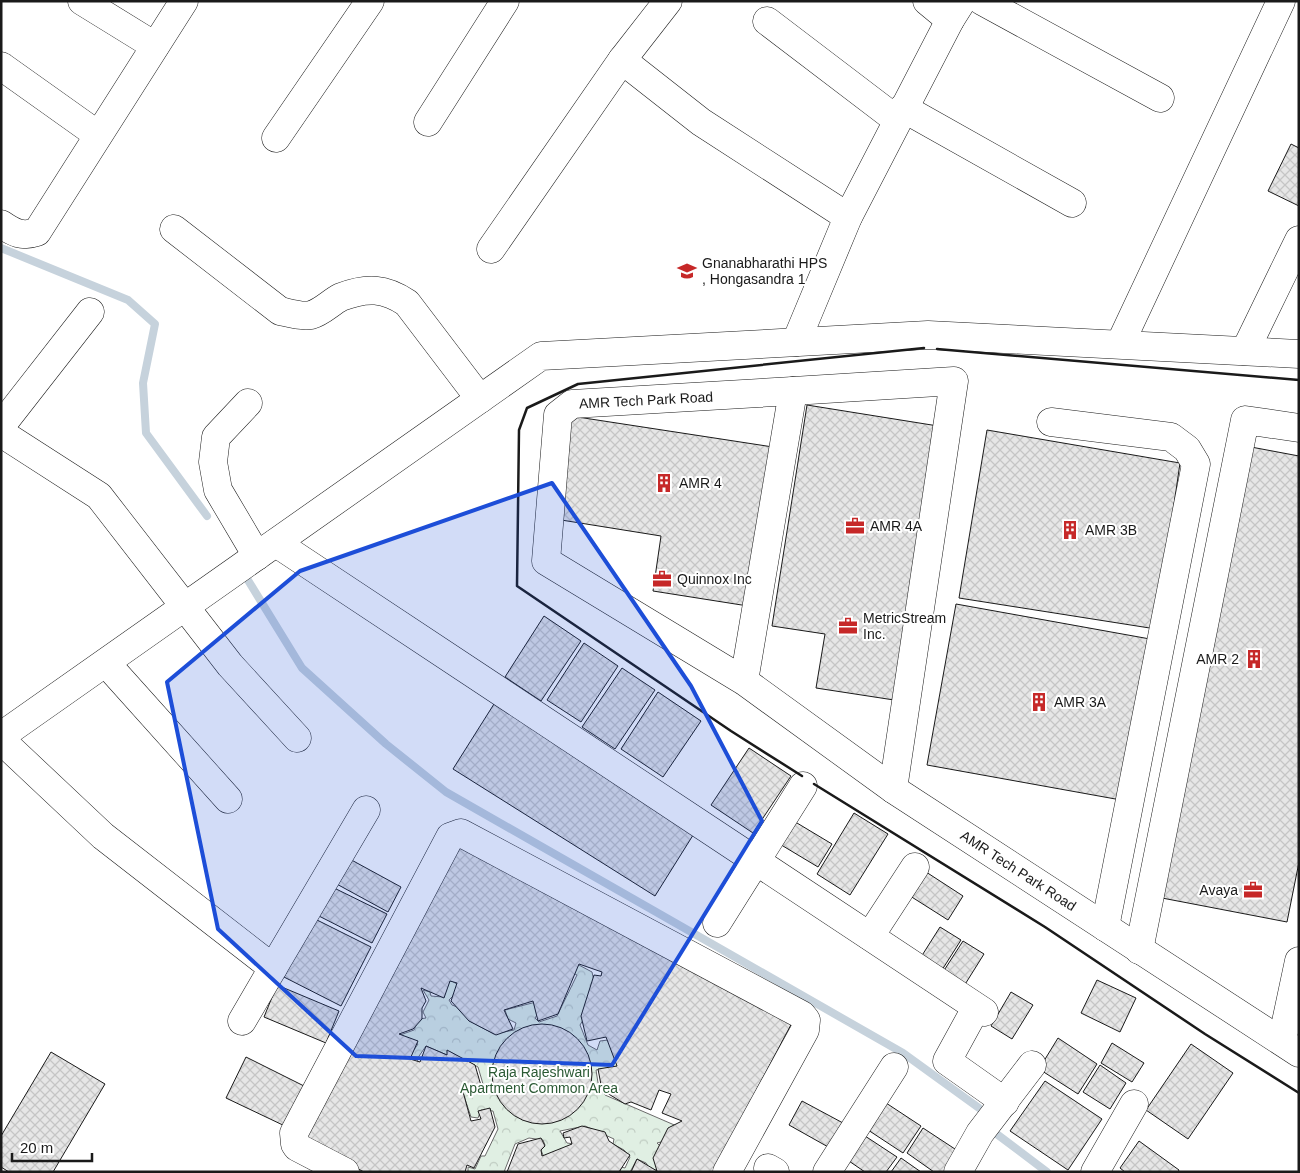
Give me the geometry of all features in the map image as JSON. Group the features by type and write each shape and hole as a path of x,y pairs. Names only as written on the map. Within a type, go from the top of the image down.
{"street":[{"path":"82,1 156,46"},
{"path":"1,224 12,232 25,236 37,232 184,1"},
{"path":"276,138 370,1"},
{"path":"428,122 505,1"},
{"path":"491,249 622,60 668,1"},
{"path":"796,342 848,217 900,114 956,10 927,1"},
{"path":"982,1 1160,98"},
{"path":"1120,344 1281,1"},
{"path":"767,21 900,114 1072,203"},
{"path":"622,60 701,122 848,217"},
{"path":"1,66 98,135"},
{"path":"174,228 280,311 311,315 342,297 376,290 391,293 407,303 480,399"},
{"path":"1246,351 1299,240"},
{"path":"1,426 90,312"},
{"path":"273,968 103,836 1,738 541,356 928,335 1299,354"},
{"path":"744,681 793,391 954,381 893,789"},
{"name":"AMR Tech Park Road","path":"793,391 572,404 558,415 546,561 744,681 893,789 1290,1047"},
{"path":"248,403 216,437 213,462 218,490 266,549 756,861 980,1010 948,1061 1006,1102"},
{"path":"1139,950 1245,420 1299,428"},
{"path":"1051,422 1171,437 1187,449 1196,464 1105,926"},
{"path":"1,433 99,496 230,665 297,738"},
{"path":"106,663 228,799"},
{"path":"717,923 803,786"},
{"path":"242,1020 366,810"},
{"path":"345,1172 297,1148 294,1144 294,1133 450,836 461,833 802,1015 806,1020 805,1030 727,1172"},
{"path":"870,936 915,867"},
{"path":"1290,1047 1299,961"},
{"path":"958,1172 980,1133 1006,1102 1032,1065"},
{"path":"827,1172 894,1067"},
{"path":"1095,1172 1134,1104"}],"highlighted area":[{"path":"552,483 691,686 762,821 612,1065 356,1056 218,929 167,682 300,571"}],"green space":[{"name":"Raja Rajeshwari Apartment Common Area","path":"577,964 592,972 594,981 602,989 580,1025 588,1045 597,1050 600,1041 608,1040 619,1066 596,1070 599,1089 605,1095 679,1127 665,1141 657,1143 662,1148 659,1171 649,1168 646,1163 637,1159 630,1172 620,1172 621,1167 625,1168 630,1157 624,1150 613,1144 614,1139 585,1126 560,1131 567,1143 575,1144 545,1160 541,1150 545,1145 543,1140 529,1138 515,1144 504,1172 468,1172 468,1167 475,1169 481,1156 485,1156 498,1129 493,1111 481,1110 478,1118 471,1117 463,1093 467,1087 480,1092 483,1084 478,1067 450,1052 447,1055 426,1046 417,1059 418,1064 407,1060 418,1044 400,1035 414,1030 419,1019 426,1018 423,1012 429,1000 423,990 430,992 431,996 443,997 450,980 462,987 449,1000 452,1005 470,1012 468,1020 494,1034 514,1030 516,1023 508,1019 505,1010 536,1002 541,1009 535,1018 539,1022 557,1016 577,975 573,973"}],"building":[{"path":"1291,144 1299,148 1299,206 1268,191"},
{"name":"AMR 4A","path":"807,405 938,426 894,700 816,688 825,634 772,626"},
{"name":"AMR 4","path":"571,416 773,447 748,606 653,591 661,536 555,519"},
{"name":"AMR 3B","path":"987,430 1180,463 1156,629 959,598"},
{"name":"AMR 2","path":"1251,447 1299,456 1299,862 1287,922 1162,898"},
{"name":"AMR 3A","path":"956,604 1150,639 1121,800 927,765"},
{"path":"544,616 581,641 541,701 505,677"},
{"path":"584,643 618,666 581,722 547,700"},
{"path":"622,668 655,690 615,749 582,727"},
{"path":"658,692 701,721 663,777 621,749"},
{"path":"494,704 695,832 655,896 453,769"},
{"path":"749,748 791,776 753,833 711,805"},
{"path":"854,813 888,834 850,895 817,874"},
{"path":"792,820 832,844 818,867 778,843"},
{"path":"456,840 794,1019 713,1172 631,1172 637,1159 657,1171 653,1158 668,1128 682,1121 662,1113 671,1094 659,1090 651,1110 631,1102 625,1104 602,1090 598,1069 617,1066 606,1037 587,1041 581,1016 594,975 601,976 602,972 579,964 558,1014 538,1021 533,1001 504,1010 513,1029 496,1035 469,1021 451,1001 457,983 450,981 444,998 421,988 426,1001 422,1008 422,1019 413,1029 399,1034 418,1041 410,1059 420,1062 426,1046 447,1055 447,1050 475,1065 482,1089 477,1091 469,1086 462,1088 471,1121 481,1119 478,1111 490,1108 495,1127 474,1168 467,1165 465,1172 364,1172 299,1138"},
{"path":"346,857 401,887 388,912 333,882"},
{"path":"923,870 963,896 948,920 907,894"},
{"path":"330,886 387,914 372,943 315,914"},
{"path":"311,917 371,947 341,1006 282,976"},
{"path":"940,927 961,940 942,970 921,957"},
{"path":"963,941 984,954 964,986 943,972"},
{"path":"1097,980 1136,998 1120,1032 1081,1013"},
{"path":"277,985 339,1011 326,1043 264,1017"},
{"path":"1011,992 1033,1005 1012,1039 991,1026"},
{"path":"542,1024 561,1028 577,1039 588,1055 592,1074 588,1093 577,1109 561,1120 542,1124 523,1120 507,1109 496,1093 492,1074 496,1055 507,1039 523,1028"},
{"path":"1058,1038 1097,1064 1078,1094 1039,1069"},
{"path":"1112,1043 1144,1063 1132,1082 1101,1063"},
{"path":"1191,1044 1233,1073 1188,1139 1146,1110"},
{"path":"51,1052 105,1084 53,1172 9,1172 1,1167 1,1136"},
{"path":"246,1057 306,1087 287,1127 226,1098"},
{"path":"1100,1065 1126,1083 1110,1109 1083,1092"},
{"path":"1045,1081 1102,1119 1068,1170 1010,1131"},
{"path":"802,1101 843,1123 830,1148 789,1125"},
{"path":"883,1101 921,1126 903,1153 865,1128"},
{"path":"582,1126 605,1132 609,1141 630,1155 619,1172 507,1172 518,1144 541,1138 545,1146 541,1150 542,1156 572,1144 570,1137 564,1138 563,1133"},
{"path":"923,1128 958,1151 944,1172 934,1172 907,1153"},
{"path":"862,1134 897,1157 886,1172 865,1172 846,1159"},
{"path":"1139,1141 1179,1170 1178,1172 1125,1172 1120,1168"},
{"path":"901,1158 921,1172 891,1172"}],"waterway":[{"path":"1,248 128,300 155,324 143,383 146,433 207,516"},
{"path":"246,577 302,668 386,744 446,792 903,1053 979,1108"},
{"path":"998,1135 1047,1172"}],"wall":[{"path":"802,776 731,731 517,586 519,430 527,408 578,384 924,348"},
{"path":"937,349 1299,380"},
{"path":"814,784 1045,927 1205,1034 1299,1093"}],"place":[{"name":"Gnanabharathi HPS , Hongasandra 1","path":"687,271"},
{"name":"AMR 4","path":"664,483"},
{"name":"AMR 4A","path":"855,526"},
{"name":"AMR 3B","path":"1070,530"},
{"name":"Quinnox Inc","path":"662,579"},
{"name":"MetricStream Inc.","path":"848,626"},
{"name":"AMR 2","path":"1254,659"},
{"name":"AMR 3A","path":"1039,702"},
{"name":"Avaya","path":"1253,890"}]}
